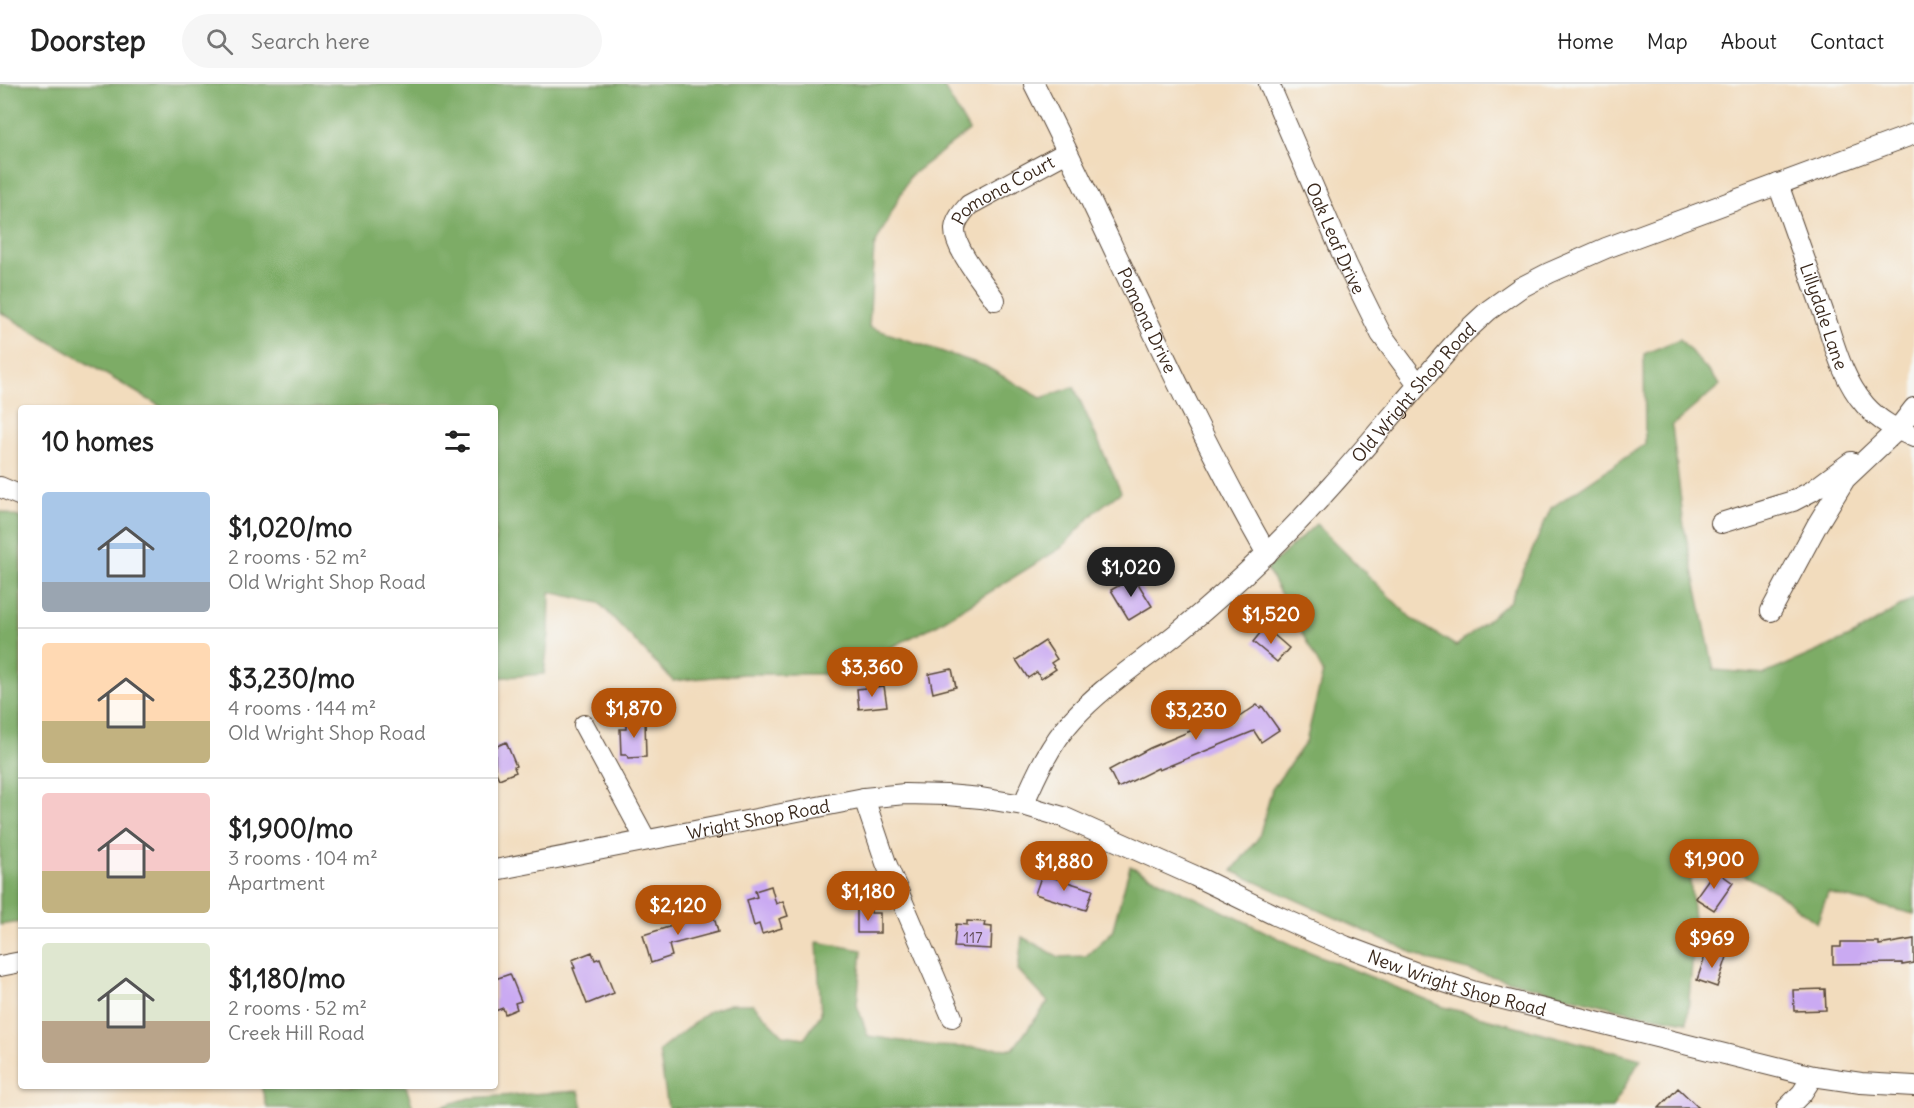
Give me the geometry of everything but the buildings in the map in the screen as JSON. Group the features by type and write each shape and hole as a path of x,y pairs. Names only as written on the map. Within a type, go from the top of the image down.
{"street":[{"name":"Pomona Drive","path":"1034,84 1183,396 1242,511 1267,554"},
{"name":"Oak Leaf Drive","path":"1269,84 1347,265 1381,334 1418,384"},
{"name":"Old Wright Shop Road","path":"1023,806 1035,775 1071,720 1134,665 1180,631 1267,554 1303,518 1361,453 1463,334 1489,310 1520,288 1606,248 1914,134"},
{"name":"Pomona Court","path":"995,300 958,245 955,230 959,216 969,205 1067,152"},
{"name":"Lillydale Lane","path":"1778,184 1839,356 1852,385 1863,403 1875,416 1910,431"},
{"path":"1720,523 1793,501 1812,491 1910,431 1914,408"},
{"path":"1771,611 1817,525 1845,479 1910,431 1914,416"},
{"path":"0,487 18,495"},
{"path":"584,726 646,840"},
{"name":"Wright Shop Road","path":"498,869 864,798 905,794 947,795 981,798 1023,806"},
{"path":"864,798 886,863 952,1017"},
{"name":"New Wright Shop Road","path":"1023,806 1089,827 1345,946 1475,992 1812,1076 1861,1083 1914,1086"},
{"path":"0,966 18,963"},
{"path":"1787,1108 1802,1093 1812,1076"}],"green space":[{"path":"0,84 942,84 969,131 910,176 874,247 869,327 985,366 1041,398 1074,387 1121,492 1097,510 1061,548 938,624 838,674 744,674 673,681 599,603 550,592 549,634 544,674 498,678 498,405 158,405 0,312"},
{"path":"1680,339 1720,385 1672,426 1684,527 1714,670 1765,674 1852,636 1914,598 1914,914 1828,893 1817,923 1776,892 1720,862 1690,880 1695,929 1687,1022 1630,1012 1429,960 1232,871 1259,837 1272,789 1306,742 1323,672 1267,569 1316,524 1411,618 1456,646 1510,601 1551,508 1645,444 1644,354"},
{"path":"0,511 18,517 18,922 0,925"},
{"path":"1130,866 1293,945 1444,1007 1641,1059 1612,1108 668,1108 659,1051 709,1011 730,1004 753,1004 783,1035 805,1038 821,1014 817,942 862,950 857,1005 868,1036 935,1046 1013,1049 1048,1002 1018,970 1022,937 1059,957 1086,956 1112,932"},
{"path":"262,1089 407,1089 413,1108 267,1108"},
{"path":"579,1091 583,1108 437,1108 469,1098"}]}
